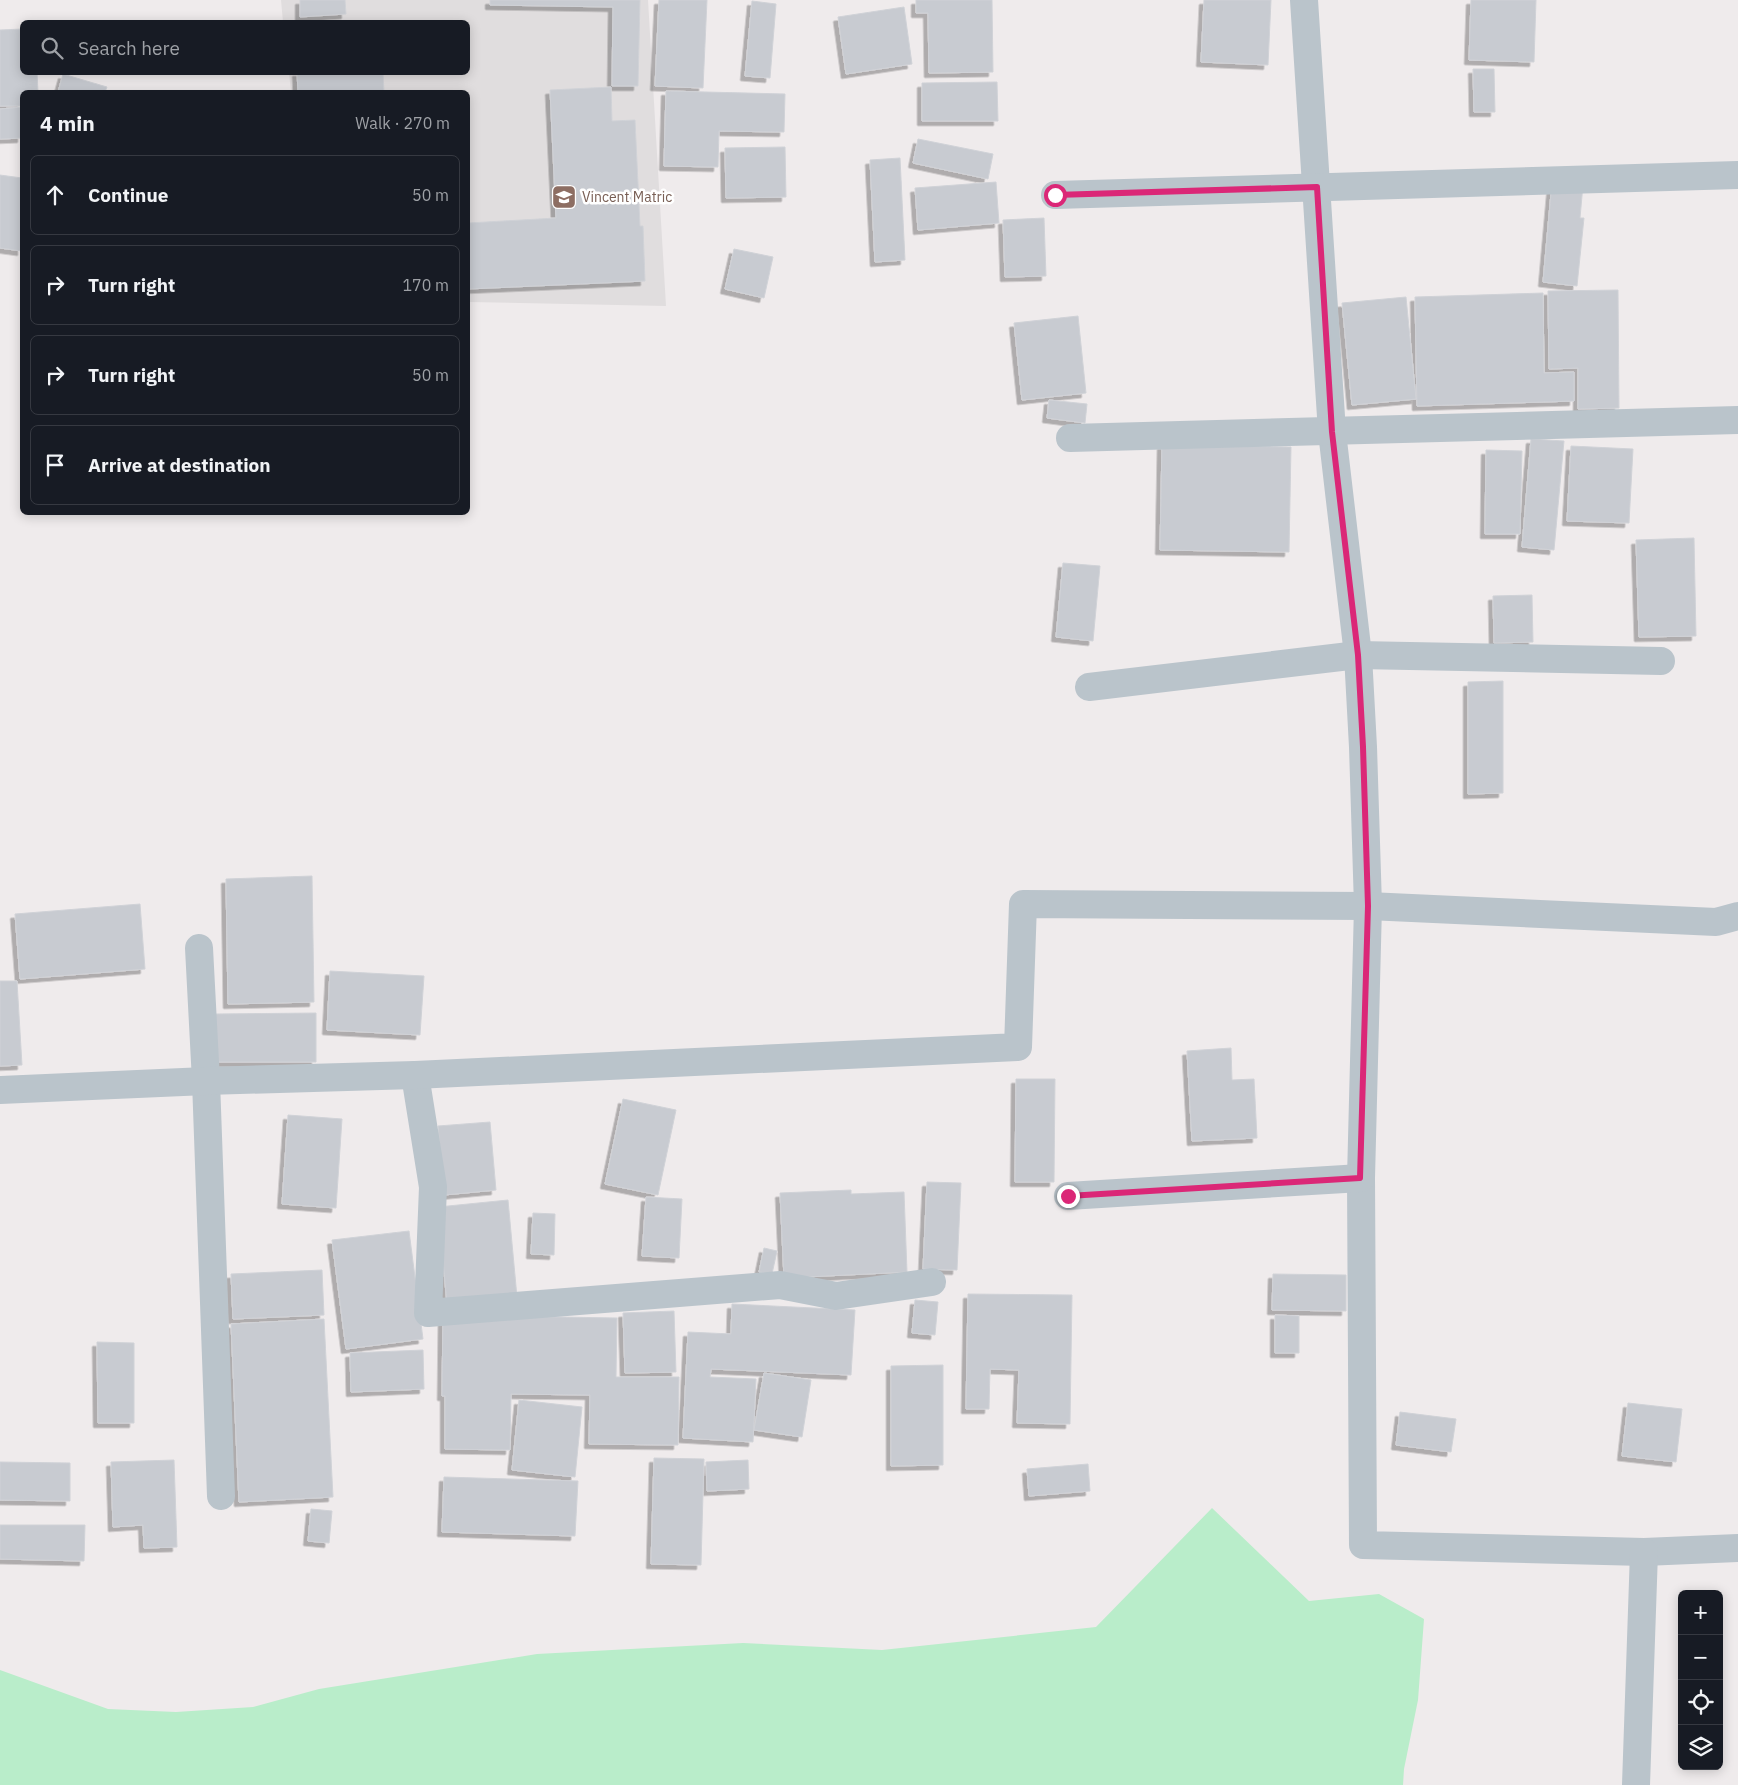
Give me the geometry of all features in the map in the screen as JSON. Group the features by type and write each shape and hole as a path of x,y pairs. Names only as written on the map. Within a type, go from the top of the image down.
{"street":[{"path":"1304,0 1332,432 1358,655 1363,747 1368,906 1360,1178 1363,1546 1644,1552 1738,1548"},
{"path":"1055,195 1738,175"},
{"path":"1070,438 1738,420"},
{"path":"1089,688 1358,655 1662,661"},
{"path":"0,1090 206,1081 415,1075 1018,1047 1023,904 1368,906 1716,922 1738,916"},
{"path":"199,948 206,1081 221,1496"},
{"path":"415,1075 432,1186 428,1314 780,1286 836,1296 932,1282"},
{"path":"1068,1196 1360,1178"},
{"path":"1636,1785 1644,1552"}],"shaded area":[{"name":"Vincent Matric","path":"281,0 648,0 666,306 470,302 470,90 291,90 289,75 470,75 470,20 283,20"}],"green space":[{"path":"1212,1508 1309,1601 1379,1594 1424,1619 1418,1700 1404,1769 1403,1785 0,1785 0,1670 108,1709 176,1712 253,1707 319,1689 537,1654 743,1643 882,1650 1096,1627"}],"building":[{"path":"300,0 345,0 346,14 300,17"},
{"path":"490,0 640,0 638,86 612,86 613,7 490,5"},
{"path":"659,0 707,0 703,88 655,86"},
{"path":"916,0 992,0 993,72 929,73 928,13 916,13"},
{"path":"1204,0 1271,0 1268,65 1201,62"},
{"path":"1471,0 1536,0 1534,62 1469,60"},
{"path":"752,1 776,4 770,78 745,76"},
{"path":"904,7 912,64 846,74 838,17"},
{"path":"20,29 20,75 37,75 38,90 20,90 20,106 0,106 0,30"},
{"path":"1473,69 1494,69 1495,112 1474,112"},
{"path":"63,75 107,87 106,90 59,90"},
{"path":"297,75 383,75 384,90 298,90"},
{"path":"997,82 998,121 922,121 922,83"},
{"path":"611,87 612,121 635,120 640,226 643,226 645,281 470,289 470,223 556,218 550,90"},
{"path":"666,91 785,94 784,132 719,131 718,167 664,166"},
{"path":"20,107 20,138 0,139 0,109"},
{"path":"918,139 993,154 988,179 913,163"},
{"path":"785,147 786,197 726,198 725,148"},
{"path":"900,158 905,260 875,262 870,160"},
{"path":"0,175 20,178 20,251 0,248"},
{"path":"996,182 999,223 918,230 915,188"},
{"path":"1552,182 1583,185 1580,218 1584,218 1577,286 1543,282"},
{"path":"1044,218 1046,276 1005,277 1003,220"},
{"path":"734,249 773,257 764,298 725,289"},
{"path":"1618,290 1619,408 1578,409 1578,368 1549,369 1548,291"},
{"path":"1543,293 1544,373 1574,372 1574,401 1417,406 1415,297"},
{"path":"1406,297 1416,399 1352,405 1342,303"},
{"path":"1078,316 1086,393 1022,400 1014,323"},
{"path":"1049,400 1087,404 1085,423 1047,418"},
{"path":"1531,439 1564,441 1554,550 1522,547"},
{"path":"1162,445 1291,447 1289,552 1160,550"},
{"path":"1571,446 1633,449 1629,523 1567,521"},
{"path":"1486,450 1522,451 1520,534 1485,534"},
{"path":"1694,538 1696,636 1639,637 1636,540"},
{"path":"1063,563 1100,566 1093,641 1056,637"},
{"path":"1532,595 1533,642 1494,643 1493,596"},
{"path":"1503,681 1503,793 1468,794 1468,682"},
{"path":"312,876 314,1002 228,1004 226,879"},
{"path":"140,904 145,969 20,979 15,914"},
{"path":"330,971 424,976 420,1035 327,1030"},
{"path":"0,981 17,981 22,1065 0,1066"},
{"path":"316,1013 316,1062 215,1062 215,1014"},
{"path":"1231,1048 1232,1080 1254,1079 1257,1138 1192,1141 1187,1051"},
{"path":"1016,1079 1055,1079 1054,1182 1015,1182"},
{"path":"623,1099 676,1110 658,1195 605,1184"},
{"path":"288,1115 342,1119 336,1208 282,1204"},
{"path":"490,1122 496,1190 444,1195 438,1126"},
{"path":"927,1182 961,1183 957,1270 923,1269"},
{"path":"851,1190 851,1194 904,1192 907,1272 784,1278 780,1193"},
{"path":"646,1197 682,1199 679,1258 642,1256"},
{"path":"508,1200 517,1297 447,1304 438,1207"},
{"path":"533,1213 555,1214 554,1255 531,1254"},
{"path":"409,1231 423,1339 346,1349 332,1240"},
{"path":"764,1248 777,1251 772,1274 759,1272"},
{"path":"322,1270 324,1315 233,1319 231,1274"},
{"path":"1273,1274 1346,1275 1346,1311 1272,1310"},
{"path":"968,1294 1072,1295 1070,1424 1017,1423 1019,1370 990,1369 989,1409 966,1409"},
{"path":"915,1300 938,1302 935,1335 912,1333"},
{"path":"732,1304 855,1310 851,1375 711,1369 710,1377 756,1379 753,1442 683,1438 688,1332 731,1334"},
{"path":"674,1311 676,1372 625,1373 623,1313"},
{"path":"443,1315 617,1318 616,1377 679,1377 678,1445 589,1444 590,1395 511,1394 510,1450 445,1449 445,1396 442,1396"},
{"path":"1275,1315 1299,1316 1299,1353 1275,1353"},
{"path":"324,1319 333,1497 239,1502 231,1324"},
{"path":"97,1342 134,1343 134,1423 98,1423"},
{"path":"423,1350 424,1389 351,1392 350,1353"},
{"path":"943,1365 943,1465 891,1466 891,1366"},
{"path":"764,1373 811,1380 802,1437 754,1430"},
{"path":"519,1400 582,1407 575,1477 512,1470"},
{"path":"1628,1403 1682,1409 1676,1462 1622,1456"},
{"path":"1400,1412 1456,1419 1451,1452 1396,1445"},
{"path":"654,1458 704,1459 701,1565 651,1564"},
{"path":"174,1460 177,1547 144,1548 143,1525 113,1527 111,1462"},
{"path":"748,1460 749,1489 707,1491 706,1462"},
{"path":"0,1462 70,1463 70,1501 0,1500"},
{"path":"1088,1464 1090,1491 1029,1496 1027,1469"},
{"path":"444,1477 578,1481 575,1536 442,1532"},
{"path":"311,1509 332,1511 329,1543 308,1541"},
{"path":"0,1525 85,1525 84,1561 0,1559"}],"place":[{"name":"Vincent Matric","path":"564,197"}],"route":[{"path":"1055,195 1317,187 1332,432 1358,655 1368,906 1360,1178 1068,1196"}]}
